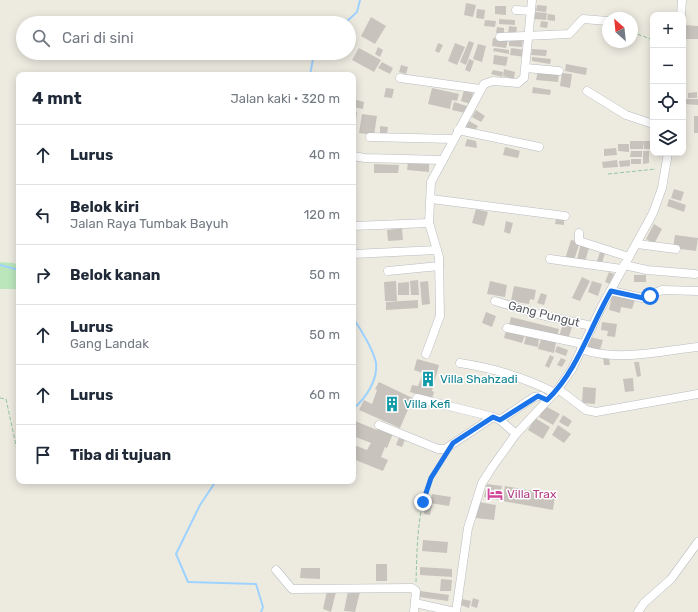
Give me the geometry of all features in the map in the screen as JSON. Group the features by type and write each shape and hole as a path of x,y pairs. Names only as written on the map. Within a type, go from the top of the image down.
{"street":[{"path":"426,354 440,316 439,266 437,250 429,223 431,182 480,89 488,82 518,83 524,78 532,0"},
{"path":"681,12 682,0"},
{"path":"516,10 531,12"},
{"path":"500,37 570,33 583,19 602,21"},
{"path":"526,68 559,71"},
{"path":"400,78 480,89"},
{"path":"587,91 626,115 650,123"},
{"path":"458,130 539,147"},
{"path":"370,136 453,139"},
{"path":"356,156 443,160"},
{"path":"415,603 456,612 468,528 477,495 487,474 516,434 557,391 572,369 592,326 628,257 637,244 658,200 667,156"},
{"path":"431,198 564,216"},
{"path":"356,226 429,223"},
{"path":"579,233 579,241 628,257"},
{"path":"637,244 676,249"},
{"path":"356,254 437,250"},
{"path":"550,260 695,274"},
{"path":"388,271 439,266"},
{"path":"611,291 643,298 662,290 698,291"},
{"name":"Gang Pungut","path":"495,301 541,315 592,326"},
{"path":"507,328 582,347 598,354 617,355 698,347"},
{"path":"460,363 478,366 557,391 586,410 596,412 698,394"},
{"path":"379,425 438,449 444,449 534,397 541,396 547,400"},
{"path":"417,398 496,418 516,434"},
{"path":"638,612 644,603 671,579 698,542"},
{"path":"276,570 292,589 412,588 416,590 414,612"}],"path":[{"path":"638,34 650,39"},
{"path":"608,174 665,169"},
{"path":"0,398 6,399 16,445"},
{"path":"416,590 417,546 423,502 431,478 446,455"}],"green space":[{"path":"0,262 14,263 16,264 16,290 0,289"}],"building":[{"path":"466,3 476,5 473,17 464,15"},
{"path":"537,5 547,6 546,12 536,11"},
{"path":"495,6 506,6 506,15 495,14"},
{"path":"477,9 485,10 484,19 476,18"},
{"path":"535,12 547,13 546,20 534,19"},
{"path":"548,14 555,15 555,21 547,20"},
{"path":"371,17 386,26 375,44 361,36"},
{"path":"499,19 515,20 515,25 499,24"},
{"path":"485,20 496,21 495,27 484,26"},
{"path":"541,21 548,22 547,28 540,27"},
{"path":"686,25 698,26 698,39 686,39"},
{"path":"509,26 517,27 516,35 508,34"},
{"path":"497,27 504,28 504,34 496,33"},
{"path":"493,38 508,40 506,48 492,46"},
{"path":"509,39 523,40 522,47 509,46"},
{"path":"469,41 474,43 466,65 460,62"},
{"path":"438,43 443,45 439,53 435,51"},
{"path":"455,43 465,47 457,65 448,61"},
{"path":"478,44 486,46 482,62 473,59"},
{"path":"378,47 383,50 380,57 375,54"},
{"path":"359,48 381,60 374,72 352,60 356,60 356,53"},
{"path":"494,48 509,50 509,54 493,51"},
{"path":"511,48 526,50 525,57 510,55"},
{"path":"532,49 547,50 546,56 531,55"},
{"path":"494,55 508,57 506,66 493,64"},
{"path":"532,57 551,59 550,64 532,61"},
{"path":"469,59 474,61 470,72 465,70"},
{"path":"382,62 393,68 390,74 378,68"},
{"path":"566,64 587,68 586,75 565,71"},
{"path":"401,65 408,67 406,74 399,72"},
{"path":"504,69 515,72 514,79 503,76"},
{"path":"493,70 503,72 502,77 491,74"},
{"path":"538,71 559,73 558,82 536,80"},
{"path":"562,73 572,74 570,88 560,86"},
{"path":"533,87 551,90 550,95 532,93"},
{"path":"386,88 394,89 392,98 384,97"},
{"path":"432,88 459,94 457,101 452,100 450,109 428,104"},
{"path":"464,90 473,93 470,104 461,101"},
{"path":"697,92 697,98 688,98 688,93"},
{"path":"686,99 698,99 698,105 686,104"},
{"path":"356,100 364,102 363,109 356,108"},
{"path":"454,102 467,106 465,113 452,110"},
{"path":"476,110 485,116 481,122 472,117"},
{"path":"362,114 377,116 374,135 359,133"},
{"path":"694,116 698,116 698,133 694,133"},
{"path":"469,121 478,126 473,133 465,127"},
{"path":"380,126 388,127 387,134 380,133"},
{"path":"467,139 476,141 477,148 465,146"},
{"path":"630,141 644,141 643,149 630,149"},
{"path":"644,141 650,141 650,149 644,149"},
{"path":"618,144 629,144 629,152 618,151"},
{"path":"505,147 520,151 518,158 503,155"},
{"path":"616,148 617,155 604,156 604,149"},
{"path":"631,151 642,151 642,157 630,157"},
{"path":"643,151 649,151 649,163 643,164"},
{"path":"631,159 641,159 641,164 631,164"},
{"path":"617,160 618,167 603,168 602,162"},
{"path":"630,160 630,166 620,167 619,161"},
{"path":"408,162 429,164 429,172 407,170"},
{"path":"374,164 399,165 398,173 374,173"},
{"path":"674,189 684,192 681,201 671,198"},
{"path":"669,199 686,205 684,212 667,206"},
{"path":"476,209 488,212 484,226 472,223"},
{"path":"556,219 564,220 564,225 555,224"},
{"path":"506,221 513,223 510,234 504,232"},
{"path":"654,224 662,229 654,244 646,239"},
{"path":"402,228 403,240 388,241 387,230"},
{"path":"675,235 698,238 696,251 673,248"},
{"path":"571,240 580,242 574,260 565,259"},
{"path":"581,243 590,245 585,261 577,260"},
{"path":"600,252 605,253 602,263 597,261"},
{"path":"609,272 614,274 610,284 605,282"},
{"path":"634,275 646,275 646,282 634,282"},
{"path":"582,277 590,281 580,301 572,298"},
{"path":"418,280 419,295 411,295 410,281"},
{"path":"396,281 397,301 385,301 384,282"},
{"path":"428,281 430,304 422,305 420,282"},
{"path":"490,281 507,285 505,297 487,294"},
{"path":"592,281 602,284 598,296 588,292"},
{"path":"409,282 409,295 398,295 398,283"},
{"path":"514,286 536,290 534,300 530,299 529,304 511,301"},
{"path":"541,293 547,295 544,305 537,303"},
{"path":"612,295 635,300 632,309 621,307 620,313 609,310"},
{"path":"418,300 418,308 386,310 386,302"},
{"path":"486,312 496,316 492,327 482,323"},
{"path":"511,317 559,329 557,337 509,325"},
{"path":"602,322 617,324 615,337 607,336 608,331 601,330"},
{"path":"563,324 572,327 568,339 559,336"},
{"path":"506,330 525,335 522,343 504,338"},
{"path":"526,336 539,338 538,347 524,344"},
{"path":"589,337 603,340 600,350 587,347"},
{"path":"541,339 556,342 554,353 538,349"},
{"path":"557,346 568,350 566,356 555,352"},
{"path":"550,355 554,357 549,368 545,366"},
{"path":"603,357 609,357 610,365 604,365"},
{"path":"561,358 566,360 562,367 557,365"},
{"name":"Villa Shahzadi","path":"417,359 439,365 432,391 434,392 432,399 410,392 412,385 418,386 423,373 414,370"},
{"path":"634,362 639,362 641,376 637,377"},
{"path":"633,378 634,391 625,392 623,379"},
{"name":"Villa Kefi","path":"379,382 423,403 420,409 410,405 400,428 359,410 364,400 372,404 377,390 375,389"},
{"path":"583,387 596,388 595,404 582,403"},
{"path":"545,406 560,414 553,425 539,417"},
{"path":"563,415 572,421 568,427 559,422"},
{"path":"535,418 550,427 543,439 528,430"},
{"path":"356,421 377,430 379,425 394,431 387,448 385,447 381,457 388,460 383,471 356,460 356,446 367,450 371,443 356,437"},
{"path":"558,425 571,434 564,443 552,435"},
{"path":"400,435 406,437 402,447 396,445"},
{"path":"487,484 502,486 499,500 484,497"},
{"path":"505,486 555,495 553,510 502,501"},
{"path":"432,494 451,497 449,506 430,503"},
{"path":"478,502 496,505 494,520 476,518"},
{"path":"426,503 432,505 430,515 424,514"},
{"path":"423,540 448,542 447,553 422,551"},
{"path":"376,564 387,564 387,581 376,581"},
{"path":"420,567 452,569 452,577 420,575"},
{"path":"301,568 320,568 320,579 300,578"},
{"path":"441,579 452,580 451,591 440,591"},
{"path":"327,591 336,592 331,612 323,609"},
{"path":"348,591 360,592 355,612 344,611"},
{"path":"420,591 449,595 448,601 419,597"},
{"path":"473,598 479,600 477,608 471,606"},
{"path":"462,599 471,601 469,608 461,605"}],"waterway":[{"path":"353,16 357,12 360,0"},
{"path":"311,72 313,60"},
{"path":"0,265 16,269"},
{"path":"356,322 373,352 376,363 373,382 367,394 356,406"},
{"path":"214,484 200,505 176,554 188,582 256,584 263,607 261,612"}],"place":[{"name":"Villa Shahzadi","path":"428,379"},
{"name":"Villa Kefi","path":"392,404"},
{"name":"Villa Trax","path":"495,494"}],"route":[{"path":"423,502 431,478 453,443 493,417 500,420 534,397 541,396 547,400 558,389 572,369 601,308 611,291 643,298 650,296"}]}
